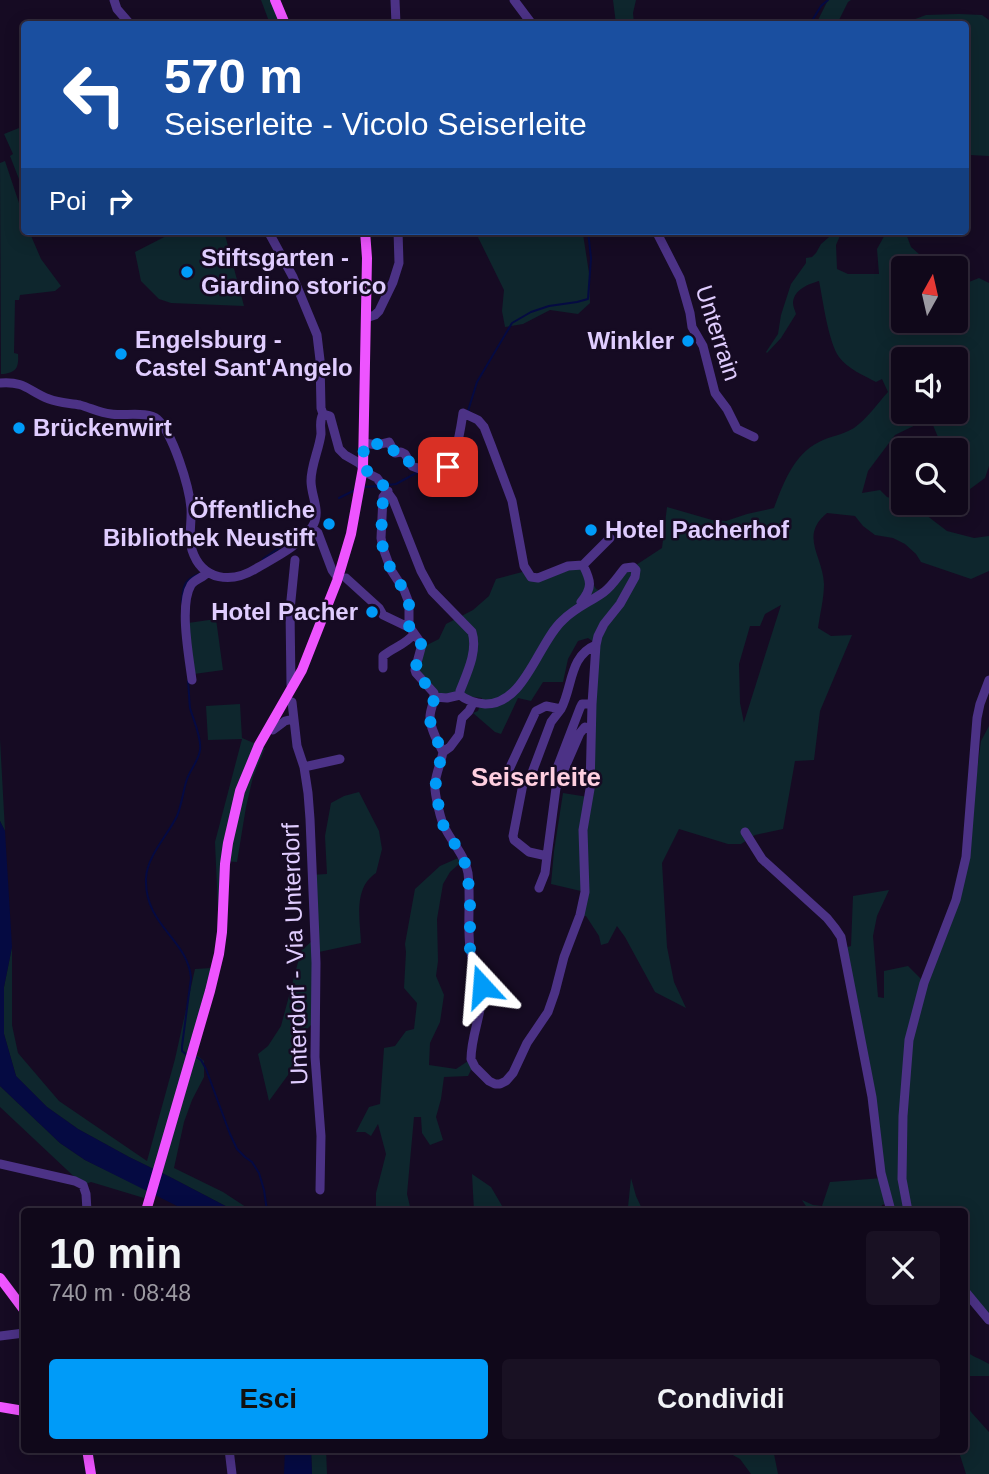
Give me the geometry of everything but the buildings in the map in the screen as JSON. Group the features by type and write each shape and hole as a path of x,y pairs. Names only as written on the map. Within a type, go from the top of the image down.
{"main road":[{"path":"275,0 284,21"},
{"path":"147,1208 219,954 225,864 235,808 244,778 302,670 346,554 363,468 365,235"},
{"path":"0,1278 4,1289 21,1307"},
{"path":"88,1453 91,1474"}],"street":[{"path":"114,0 117,9 127,21"},
{"path":"395,0 396,21"},
{"path":"514,0 530,21"},
{"path":"1,382 21,384 55,401 109,414 150,415 157,418 181,464 191,507 190,540 199,564 217,576 240,577 250,573 297,543 315,522 317,509 311,484 323,414 317,335 293,277 270,235"},
{"path":"366,318 375,316 379,311 397,273 398,235"},
{"name":"Unterrain","path":"658,235 680,278 692,327 703,346 715,393 737,429 754,437"},
{"path":"323,414 330,416 339,449 359,463 385,488 401,516 421,571 432,591 472,632 474,647 460,695"},
{"path":"364,443 389,442 395,453 405,454 411,466 444,471 452,461 467,415 478,420 484,427 512,501 524,566 531,576 538,578 568,566 583,565 610,538"},
{"path":"383,668 383,656 409,641 412,630 409,603 391,570 381,538 385,488"},
{"path":"312,528 318,533 335,574"},
{"path":"286,550 297,561 290,610 291,685"},
{"path":"582,605 590,586 583,565"},
{"path":"435,697 460,695 473,703 491,704 499,701 515,689 533,667 552,631 564,619 609,587 625,568 633,567 636,570 635,578 604,624 596,645 590,789 583,831 583,905 548,1012 527,1044 513,1073 500,1084 489,1082 471,1059 482,986 470,951 467,870 463,857 441,821 435,791 443,752 458,735 462,718 473,703"},
{"path":"192,680 185,620 187,597 193,582 206,576 208,572"},
{"path":"346,578 379,608 383,615 412,630 421,643 415,670 434,693 431,727 443,752"},
{"path":"547,856 530,852 514,840 513,836 526,781 551,722 565,701 575,664 586,649 596,645"},
{"path":"907,1208 902,1179 903,1116 909,1040 924,983 953,910 963,876 976,718 989,680"},
{"name":"Unterdorf - Via Unterdorf","path":"292,702 297,747 304,767 308,793 311,844 316,963 315,1057 321,1136 320,1191"},
{"path":"554,776 582,704 592,704"},
{"path":"506,776 536,711 546,706 561,709"},
{"path":"269,728 273,730 285,721 293,719"},
{"path":"539,888 545,873 556,788 580,733 585,727 591,729"},
{"path":"304,767 340,759"},
{"path":"745,832 762,859 835,928 844,948 872,1097 881,1173 890,1208"},
{"path":"0,1164 83,1185 87,1208"},
{"path":"968,1295 989,1320"},
{"path":"0,1336 21,1333"},
{"path":"229,1453 232,1474"}],"shaded area":[{"path":"261,0 270,0 280,21 269,21"},
{"path":"613,0 636,0 634,21 616,21"},
{"path":"828,0 851,0 838,21 818,21"},
{"path":"926,15 982,15 989,20 989,156 970,155 969,158 969,21 910,21"},
{"path":"21,127 21,184 10,156 13,154 4,134"},
{"path":"5,161 21,209 21,235 31,235 41,259 61,286 55,291 20,295 19,300 15,300 14,353 18,354 18,363 13,371 1,374 0,163"},
{"name":"Stiftsgarten - Giardino storico","path":"168,235 225,235 244,306 171,303 159,299 141,281 135,252"},
{"path":"477,235 583,235 590,303 578,314 550,310 523,324 505,327 502,311 504,290"},
{"path":"831,235 840,235 836,245 837,269 848,274 879,274 877,249 885,235 906,235 911,247 921,256 891,256 891,333 968,333 968,282 979,278 989,283 989,466 985,478 968,491 968,438 938,438 932,424 968,424 968,347 891,347 891,424 918,424 891,438 868,471 862,493 880,490 891,498 891,515 926,515 947,531 974,538 989,536 989,571 971,579 921,562 905,544 893,538 875,535 855,516 827,513 819,522 813,538 824,584 818,628 831,636 852,635 820,711 814,760 795,761 783,829 755,835 741,844 728,844 679,829 662,863 667,947 674,982 686,1008 655,992 617,926 608,943 601,945 599,936 586,916 580,915 585,892 551,884 563,793 588,797 598,645 588,638 578,641 568,659 563,682 543,682 531,701 518,698 501,734 473,713 478,711 482,698 434,693 416,673 421,648 439,639 446,624 473,610 489,596 496,579 526,571 531,577 583,565 596,589 604,592 633,567 662,548 667,507 712,520 726,521 774,508 790,470 810,447 854,428 868,416 888,392 882,379 876,382 851,368 839,357 829,331 819,281 796,294 793,303 796,314 781,338 766,352 778,334 791,284 806,263 806,258 812,257","holes":["781,605 744,723 740,703 739,664 750,626 760,626 765,614"]},
{"path":"216,619 223,670 194,674 188,623"},
{"path":"240,704 242,738 265,748 253,777 237,862 223,861 218,911 215,842 242,739 208,740 206,706"},
{"path":"989,726 989,1323 968,1299 968,1208 888,1208 886,1204 882,1208 807,1208 802,1200 822,1206 830,1182 883,1178 844,948 851,946 853,896 889,890 877,916 873,936 878,997 884,998 884,971 908,966 924,982 963,876 981,741"},
{"path":"0,739 5,831 0,821"},
{"path":"359,792 379,831 382,849 376,873 369,879 361,896 361,943 319,952 319,1017 305,1031 288,1075 269,1101 258,1054 268,1046 281,1026 301,951 312,941 310,875 327,874 325,836 331,803"},
{"path":"0,821 5,831 12,947 4,987 4,1034 16,1076 47,1107 78,1129 229,1208 181,1208 85,1160 60,1143 0,1086"},
{"path":"465,855 443,884 437,919 436,976 444,995 440,1022 430,1043 429,1065 456,1069 471,1059 475,1067 468,1076 444,1077 436,1117 443,1140 430,1145 422,1133 421,1117 414,1117 407,1194 410,1208 376,1208 376,1193 386,1154 378,1124 371,1136 365,1132 356,1132 369,1107 380,1104 384,1048 395,1046 406,1031 414,1029 417,1003 404,988 405,944 415,889 440,866"},
{"path":"12,947 12,1025 18,1053 59,1101 147,1161 175,1059 195,969 212,968 192,1055 204,1061 204,1077 184,1122 174,1168 223,1192 247,1208 229,1208 78,1129 47,1107 16,1076 4,1034 4,987"},
{"path":"0,1086 60,1143 85,1160 147,1190 144,1198 91,1182 83,1185 0,1107"},
{"path":"472,1174 491,1187 503,1208 474,1208"},
{"path":"631,1178 642,1208 628,1207"},
{"path":"968,1353 989,1364 989,1376 968,1376"},
{"path":"968,1406 989,1432 989,1474 966,1474 959,1453 968,1453"},
{"path":"285,1453 311,1453 312,1474 284,1474"},
{"path":"311,1453 326,1453 327,1474 312,1474"},
{"path":"729,1453 774,1453 778,1474 751,1474 740,1459"}],"waterway":[{"path":"812,21 828,0"},
{"path":"468,411 477,382 512,323 549,306 588,299 591,258 588,235"},
{"path":"388,485 396,484 418,472"},
{"path":"363,487 379,486"},
{"path":"339,498 355,490"},
{"path":"263,559 302,532"},
{"path":"182,602 185,584 199,574"},
{"path":"187,1055 182,1051 182,1046 191,978 188,964 152,908 147,894 146,878 150,862 177,816 187,779 199,754 200,740 190,708 188,681"},
{"path":"196,1057 206,1069 237,1149 252,1162 259,1173 267,1208"}],"place":[{"name":"Stiftsgarten - Giardino storico","path":"187,272"},
{"name":"Winkler","path":"688,341"},
{"name":"Engelsburg - Castel Sant'Angelo","path":"121,354"},
{"name":"Brückenwirt","path":"19,428"},
{"name":"Öffentliche Bibliothek Neustift","path":"329,524"},
{"name":"Hotel Pacherhof","path":"591,530"},
{"name":"Hotel Pacher","path":"372,612"}],"district":[{"name":"Seiserleite","path":"536,777"}],"route":[{"path":"448,467 438,472 415,468 405,454 395,453 389,442 364,443 363,468 377,478 388,491 383,497 381,538 391,570 409,603 409,626 421,643 415,670 435,697 430,713 431,727 443,752 435,791 441,821 463,857 467,870 470,951 482,986"}]}
